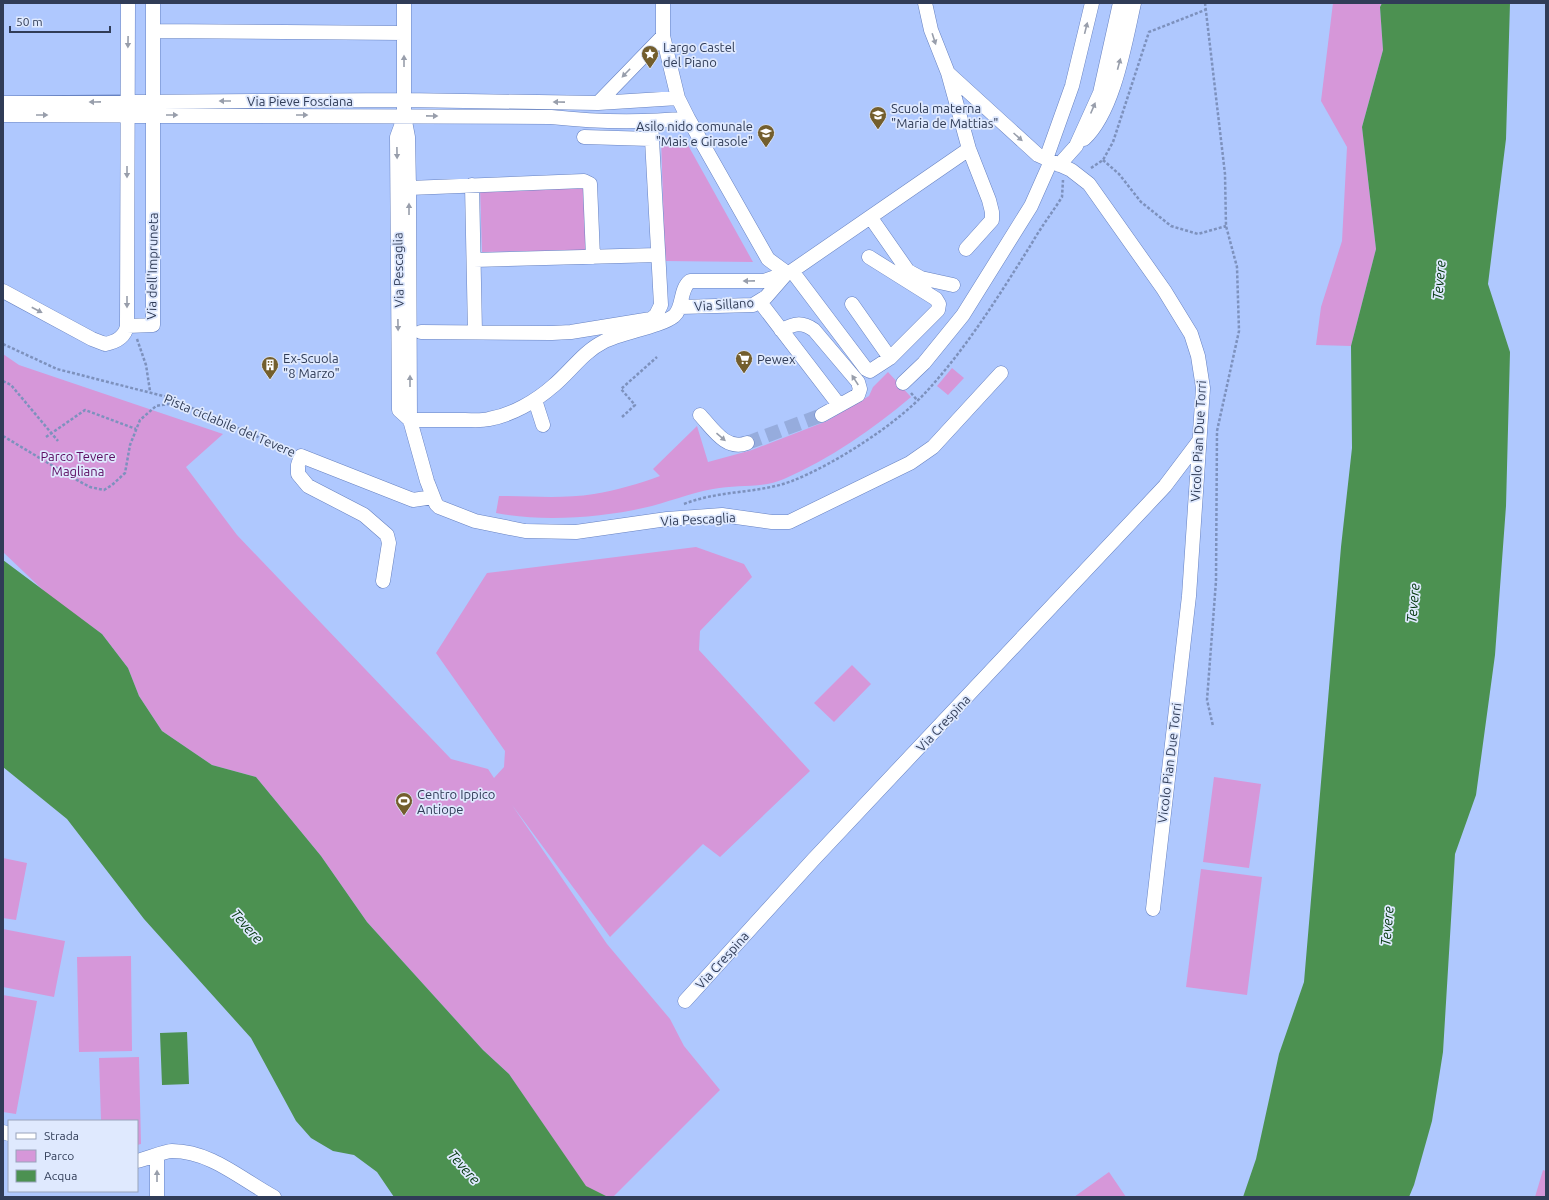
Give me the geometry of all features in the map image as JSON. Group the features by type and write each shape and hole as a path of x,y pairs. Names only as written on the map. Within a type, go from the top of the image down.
{"street":[{"name":"Via dell'Impruneta","path":"128,3 127,326 153,325 153,3"},
{"name":"Via Pescaglia","path":"404,3 404,116 408,137 409,188 410,420 433,497 439,507 475,521 500,528 525,531 576,532 667,519 722,515 779,523 790,522 910,463 933,447 1001,373"},
{"path":"663,3 663,36 678,98 688,118 768,259 789,272 866,369 870,371 890,358 938,310 939,304 936,298 869,257"},
{"path":"925,3 934,40 948,73 968,149 989,200 992,212 992,220 966,249"},
{"path":"903,383 924,363 963,315 1031,206 1052,162 1092,3"},
{"path":"1076,146 1101,88 1120,3"},
{"path":"1052,162 1076,146 1096,126 1107,103 1134,3"},
{"path":"153,31 404,33"},
{"path":"598,102 663,36"},
{"path":"1042,140 1080,51"},
{"name":"Vicolo Pian Due Torri","path":"948,73 1018,139 1052,162 1070,170 1089,184 1164,290 1191,334 1198,356 1203,388 1189,596 1153,909"},
{"path":"598,102 678,98"},
{"name":"Via Pieve Fosciana","path":"3,103 154,108 404,100 598,102"},
{"name":"Via Pieve Fosciana","path":"3,115 127,108"},
{"name":"Via Pieve Fosciana","path":"154,108 404,116 551,117 594,121 651,121"},
{"name":"Via Pescaglia","path":"404,116 397,137 399,410 410,420"},
{"path":"421,332 570,332 651,319 656,315 661,305 651,121 688,118"},
{"path":"584,137 651,139"},
{"name":"Via Sillano","path":"789,272 764,280 690,281 685,286 680,307 754,305 760,302 789,272 871,218 968,149"},
{"path":"409,188 574,180 584,181 590,184 593,257"},
{"path":"472,185 475,332"},
{"path":"871,218 908,271 921,278 953,285"},
{"path":"474,260 658,255"},
{"path":"3,291 92,339 105,344 116,341 121,337 126,332 127,326"},
{"path":"760,302 839,405"},
{"path":"852,304 890,358"},
{"path":"410,420 489,419 510,412 535,400 561,380 593,348 625,332 656,324 674,316 680,307"},
{"path":"781,330 791,325 805,324 814,330 858,382 860,389 858,395 822,415"},
{"path":"535,400 543,425"},
{"path":"700,415 720,437 727,442 734,445 747,443"},
{"name":"Via Crespina","path":"684,1002 812,861 1160,492 1199,441"},
{"path":"301,456 298,465 298,474 308,486 364,515 387,535 389,543 383,581"},
{"name":"Pista ciclabile del Tevere","path":"301,456 413,500 433,497"},
{"path":"138,1161 171,1151 200,1156 223,1165 239,1177 274,1197"},
{"path":"157,1197 158,1156"}],"path":[{"path":"1205,3 1225,174 1226,226 1237,267 1239,331 1217,431 1216,581 1207,700 1213,726"},
{"path":"1205,10 1149,32 1113,142 1103,160 1119,174 1141,202 1171,226 1198,234 1226,226"},
{"path":"137,342 146,365 150,392"},
{"name":"Pista ciclabile del Tevere","path":"3,344 57,369 150,392 181,402 301,456"},
{"path":"622,418 635,405 621,389 657,357"},
{"path":"3,381 11,385 58,441"},
{"path":"3,436 73,478 90,487 104,490 125,473 130,446 140,420 156,406 181,402"},
{"path":"46,437 85,410 136,429"}],"green space":[{"path":"1333,3 1382,3 1380,7 1383,50 1362,127 1376,249 1351,346 1316,345 1321,307 1342,241 1347,147 1321,101"},
{"path":"661,138 684,138 753,262 665,261"},
{"path":"584,185 586,250 482,252 480,187"},
{"name":"Parco Tevere Magliana","path":"3,354 19,365 223,434 186,467 237,535 451,759 488,769 494,778 504,767 505,751 436,653 487,573 696,547 744,564 752,577 700,631 699,650 810,771 720,857 703,844 610,937 512,805 607,944 670,1019 684,1046 720,1090 613,1197 608,1197 586,1187 509,1074 483,1050 367,922 321,856 256,777 212,765 162,731 139,696 128,668 102,634 47,594 3,552"},
{"path":"952,368 964,378 948,395 937,386"},
{"path":"888,372 911,397 866,432 834,453 784,479 767,484 704,491 652,506 608,514 570,518 551,518 513,516 496,513 499,496 582,496 619,489 660,476 653,469 697,426 708,462 752,450 827,421 869,396 873,387"},
{"path":"852,665 871,684 834,722 814,703"},
{"path":"1214,777 1261,784 1249,868 1203,862"},
{"path":"3,858 27,863 16,920 3,918"},
{"path":"1201,869 1262,877 1247,995 1186,987"},
{"path":"3,929 65,941 54,997 3,987"},
{"path":"131,956 132,1051 79,1052 77,957"},
{"path":"3,995 37,1001 16,1114 3,1112"},
{"path":"139,1057 141,1144 138,1145 138,1120 101,1120 99,1058"},
{"path":"1543,1170 1546,1171 1546,1197 1535,1197"},
{"path":"1109,1172 1126,1197 1074,1197"}],"water":[{"name":"Tevere","path":"1382,3 1510,3 1506,139 1488,284 1510,352 1506,506 1495,655 1476,795 1455,854 1443,1052 1432,1121 1414,1185 1409,1197 1243,1197 1256,1159 1279,1054 1304,982 1341,547 1352,448 1351,346 1376,249 1362,127 1383,50 1380,7"},
{"name":"Tevere","path":"3,560 102,634 128,668 139,696 162,731 212,765 256,777 321,856 367,922 483,1050 509,1074 586,1186 608,1197 394,1197 377,1172 354,1155 333,1151 311,1138 296,1121 251,1038 144,919 67,819 3,767"},
{"path":"187,1032 189,1084 162,1085 160,1033"}],"tunnel":[{"path":"747,443 822,415"}],"place":[{"name":"Largo Castel del Piano","path":"650,69"},
{"name":"Scuola materna \"Maria de Mattias\"","path":"878,130"},
{"name":"Asilo nido comunale \"Mais e Girasole\"","path":"766,148"},
{"name":"Pewex","path":"744,374"},
{"name":"Ex-Scuola \"8 Marzo\"","path":"270,380"},
{"name":"Centro Ippico Antiope","path":"404,816"}]}
